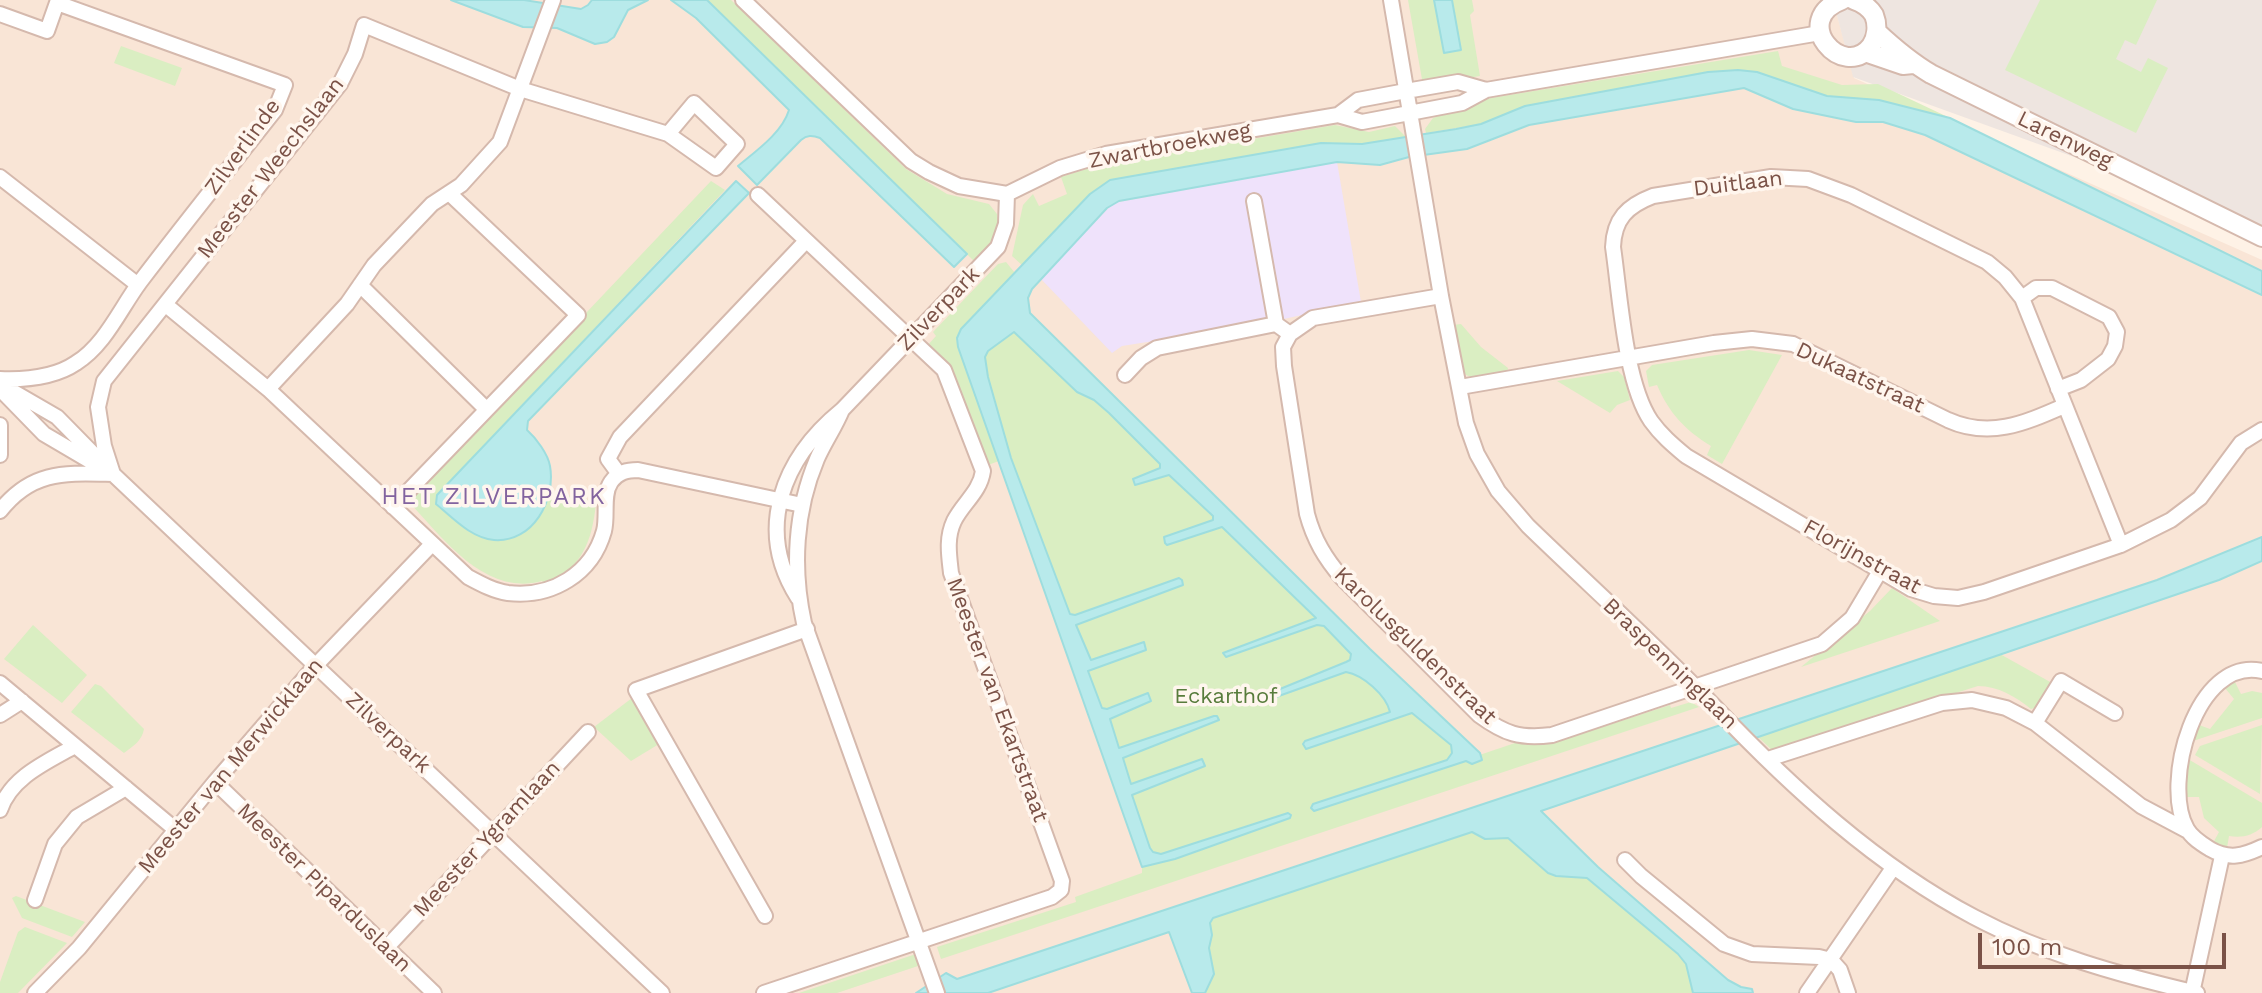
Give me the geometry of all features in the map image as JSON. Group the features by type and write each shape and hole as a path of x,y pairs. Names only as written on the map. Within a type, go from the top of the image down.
{"street":[{"path":"268,389 347,304 374,265 432,204 461,185 500,142 553,0"},
{"path":"743,0 911,161 959,186 1007,194"},
{"name":"Braspenninglaan","path":"1391,0 1441,296 1466,423 1477,454 1498,491 1528,526 1763,755 1857,841 1893,868 1972,916 2046,950 2194,993"},
{"name":"Larenweg","path":"1854,0 1871,10 1877,32 1908,55 1913,64 2262,237"},
{"path":"1836,1 1822,16 1820,33 1824,44 1833,52 1843,56 1865,52 1903,65 1913,64"},
{"name":"Zilverlinde","path":"0,14 47,31 58,2 285,85 275,110 138,285"},
{"name":"Meester Weechslaan","path":"166,305 340,84 355,54 364,25 520,89"},
{"path":"1865,52 1877,32"},
{"name":"Zwartbroekweg","path":"1007,194 1060,168 1106,154 1338,115 1362,122 1462,103 1486,90 1820,33"},
{"name":"Zwartbroekweg","path":"1338,115 1358,100 1458,82 1486,90"},
{"path":"520,89 668,134 716,168 737,144 694,103 668,134"},
{"path":"0,177 138,285"},
{"name":"Duitlaan","path":"1630,358 1613,247 1614,230 1621,216 1636,202 1653,196 1771,177 1808,179 1870,204 1973,254 2005,277 2022,298 2121,545"},
{"path":"393,507 578,315 449,193"},
{"name":"Zilverpark","path":"799,599 786,579 778,554 776,528 788,475 802,449 821,427 842,410 998,247 1006,224 1007,194"},
{"path":"758,195 911,339"},
{"path":"1254,201 1276,324 1290,334 1313,318 1441,296"},
{"path":"619,474 608,459 620,437 805,242"},
{"name":"Zilverpark","path":"0,384 46,376 66,370 80,361 99,342 138,285"},
{"path":"360,285 486,409"},
{"path":"2022,298 2036,288 2052,288 2109,317 2117,332 2115,346 2102,365 2081,380 2058,389"},
{"path":"0,511 11,496 27,484 52,475 113,474 104,446 98,407 104,381 166,305 268,389 468,577 489,588 508,593 552,590 583,569 604,530 610,484 619,474 638,470 802,505"},
{"path":"1125,375 1141,358 1157,348 1276,324"},
{"name":"Karolusguldenstraat","path":"1290,334 1283,347 1284,366 1307,514 1312,534 1324,556 1342,578 1479,715 1519,737 1552,735 1822,644 1852,618 1880,571"},
{"name":"Meester van Ekartstraat","path":"911,339 944,370 983,471 982,483 955,519 949,534 951,573 1062,881 1061,890 1052,897 919,942"},
{"name":"Dukaatstraat","path":"1460,387 1752,339 1793,344 1957,425 1979,429 2016,426 2064,406"},
{"name":"Florijnstraat","path":"1630,358 1641,403 1668,442 1686,456 1911,589 1934,596 1958,598 1984,592 2121,545 2171,520 2200,498 2241,443 2262,430"},
{"name":"Zilverpark","path":"0,384 44,434 113,474 662,993"},
{"name":"Zilverpark","path":"842,410 818,457 802,505 796,547 799,599 937,993"},
{"path":"0,425 0,455"},
{"name":"Meester van Merwicklaan","path":"35,993 79,948 316,665 432,544"},
{"path":"765,916 636,690 807,629"},
{"path":"2188,831 2180,813 2179,769 2193,718 2204,701 2231,675 2262,671"},
{"path":"2035,723 2061,681 2115,713"},
{"path":"0,683 176,830"},
{"path":"1763,755 1942,703 1972,700 2006,708 2035,723 2141,806 2188,831 2201,844 2222,856 2245,855 2262,847"},
{"path":"0,715 22,701"},
{"name":"Meester Ygramlaan","path":"387,947 588,732"},
{"path":"0,810 24,776 75,746"},
{"name":"Meester Piparduslaan","path":"215,782 434,993"},
{"path":"35,900 55,844 77,817 126,788"},
{"path":"2194,993 2222,856"},
{"path":"1625,860 1724,944 1752,954 1831,960 1840,970 1848,993"},
{"path":"1807,993 1893,868"},
{"path":"764,993 919,942"}],"shaded area":[{"path":"0,0 1833,0 1854,78 2262,260 2262,993 1740,993 1169,933 1192,993 0,993"},
{"path":"1833,0 2262,0 2262,225 1853,77"},
{"path":"1337,162 1361,302 1261,324 1122,346 1112,353 1041,279 1113,203"}],"green space":[{"path":"707,0 731,0 906,169 947,194 989,204 997,214 998,223 990,246 976,263"},
{"path":"1408,0 1434,0 1444,53 1461,49 1452,0 1472,0 1474,11 1470,15 1480,76 1423,85"},
{"path":"2040,0 2157,0 2136,45 2125,40 2116,59 2141,72 2148,58 2168,68 2136,133 2005,70"},
{"path":"121,46 182,68 175,86 114,63"},
{"path":"1778,51 1782,66 1842,85 1878,84 1950,118 1879,100 1827,96 1738,70 1708,72 1525,106 1481,124 1426,133 1425,129 1433,118 1491,98"},
{"path":"1335,125 1369,132 1395,126 1406,137 1362,144 1320,143 1110,180 1090,194 1022,265 1012,256 1023,205 1033,194 1039,206 1067,194 1061,177 1099,165"},
{"path":"711,181 725,190 437,495 493,540 527,528 540,515 548,498 576,495 596,503 592,530 583,552 558,578 545,585 542,581 521,584 484,572 451,547 408,501"},
{"path":"1006,262 1015,273 961,329 999,461 988,465 952,369 927,346 936,336 933,332 998,264"},
{"name":"Eckarthof","path":"1006,298 1475,754 1314,811 1515,743 1553,743 1670,705 1671,708 1691,702 1699,707 941,959 937,947 1076,902 1075,897 1142,873 1142,867 1175,859 1290,818 1142,864 966,338"},
{"path":"1461,324 1481,347 1508,368 1507,373 1476,378 1461,370 1453,325"},
{"path":"1749,350 1782,355 1722,464 1707,455 1711,446 1679,420 1657,385 1649,387 1646,371 1652,365"},
{"path":"1618,371 1624,377 1630,400 1617,405 1610,413 1557,381"},
{"path":"1892,588 1940,621 1801,667 1870,611"},
{"path":"33,625 87,675 62,703 4,659"},
{"path":"2000,654 2052,683 2037,707 2031,709 2006,693 1978,686 1780,749 1772,750 1757,736"},
{"path":"2235,682 2241,694 2252,691 2262,693 2262,718 2193,741 2199,725 2210,729 2234,699 2225,688"},
{"path":"95,684 101,686 144,729 139,740 124,753 71,712"},
{"path":"632,698 659,744 631,761 594,727"},
{"path":"2262,725 2260,794 2195,755 2200,746"},
{"path":"2188,759 2262,803 2262,827 2247,836 2229,836 2227,848 2213,843 2219,832 2204,818 2199,797 2186,797"},
{"path":"1473,832 1485,839 1508,838 1556,876 1587,877 1678,954 1686,964 1693,993 1205,993 1214,974 1209,948 1213,918"},
{"path":"16,896 85,922 72,937 22,918 12,898"},
{"path":"25,927 67,943 18,993 0,993 0,982 18,932"},
{"path":"916,954 921,965 837,993 799,993"}],"water":[{"path":"451,0 524,0 581,9 592,0 648,0 628,10 614,37 595,44 557,28 523,27"},
{"path":"671,0 707,0 967,254 954,267 817,137 808,136 801,140 757,185 738,166 775,134 789,110 696,18"},
{"path":"1434,0 1452,0 1461,50 1444,53"},
{"path":"1708,72 1757,72 1827,96 1879,100 1950,118 2262,271 2262,295 1925,135 1883,122 1856,122 1793,109 1744,88 1529,125 1467,149 1409,157 1380,165 1337,162 1119,201 1107,208 1032,289 1028,298 1030,313 1370,649 1480,753 1482,760 1472,764 1466,761 1314,811 1311,808 1313,804 1447,760 1452,753 1451,745 1412,713 1306,749 1305,741 1390,712 1384,699 1359,677 1346,672 1262,702 1258,698 1346,662 1351,654 1324,626 1317,625 1226,657 1223,653 1316,618 1222,527 1167,545 1164,537 1213,520 1213,516 1169,475 1135,485 1133,479 1160,468 1160,464 1109,413 1094,400 1077,392 1014,332 988,351 985,357 988,377 1011,458 1070,614 1075,615 1179,578 1182,580 1183,585 1076,625 1091,660 1144,642 1146,650 1088,671 1102,708 1107,709 1148,693 1151,701 1110,719 1119,748 1214,716 1219,720 1123,758 1131,784 1202,759 1205,766 1132,795 1150,848 1161,854 1288,813 1291,815 1290,818 1175,859 1142,867 958,347 957,338 961,329 1090,194 1110,180 1321,143 1362,144 1456,129 1481,124 1525,106"},
{"path":"736,181 749,193 528,421 527,430 549,461 551,479 545,505 530,527 508,539 494,540 478,536 436,504 437,495"},
{"path":"2262,537 2262,561 2219,580 1541,811 1598,867 1728,980 1752,989 1753,993 1693,993 1686,964 1678,954 1587,878 1548,873 1508,838 1485,839 1472,832 1213,918 1209,948 1214,974 1205,993 1192,993 1169,932 988,993 916,993 946,973 957,979 2157,580"}],"district":[{"name":"HET ZILVERPARK","path":"494,497"}]}
